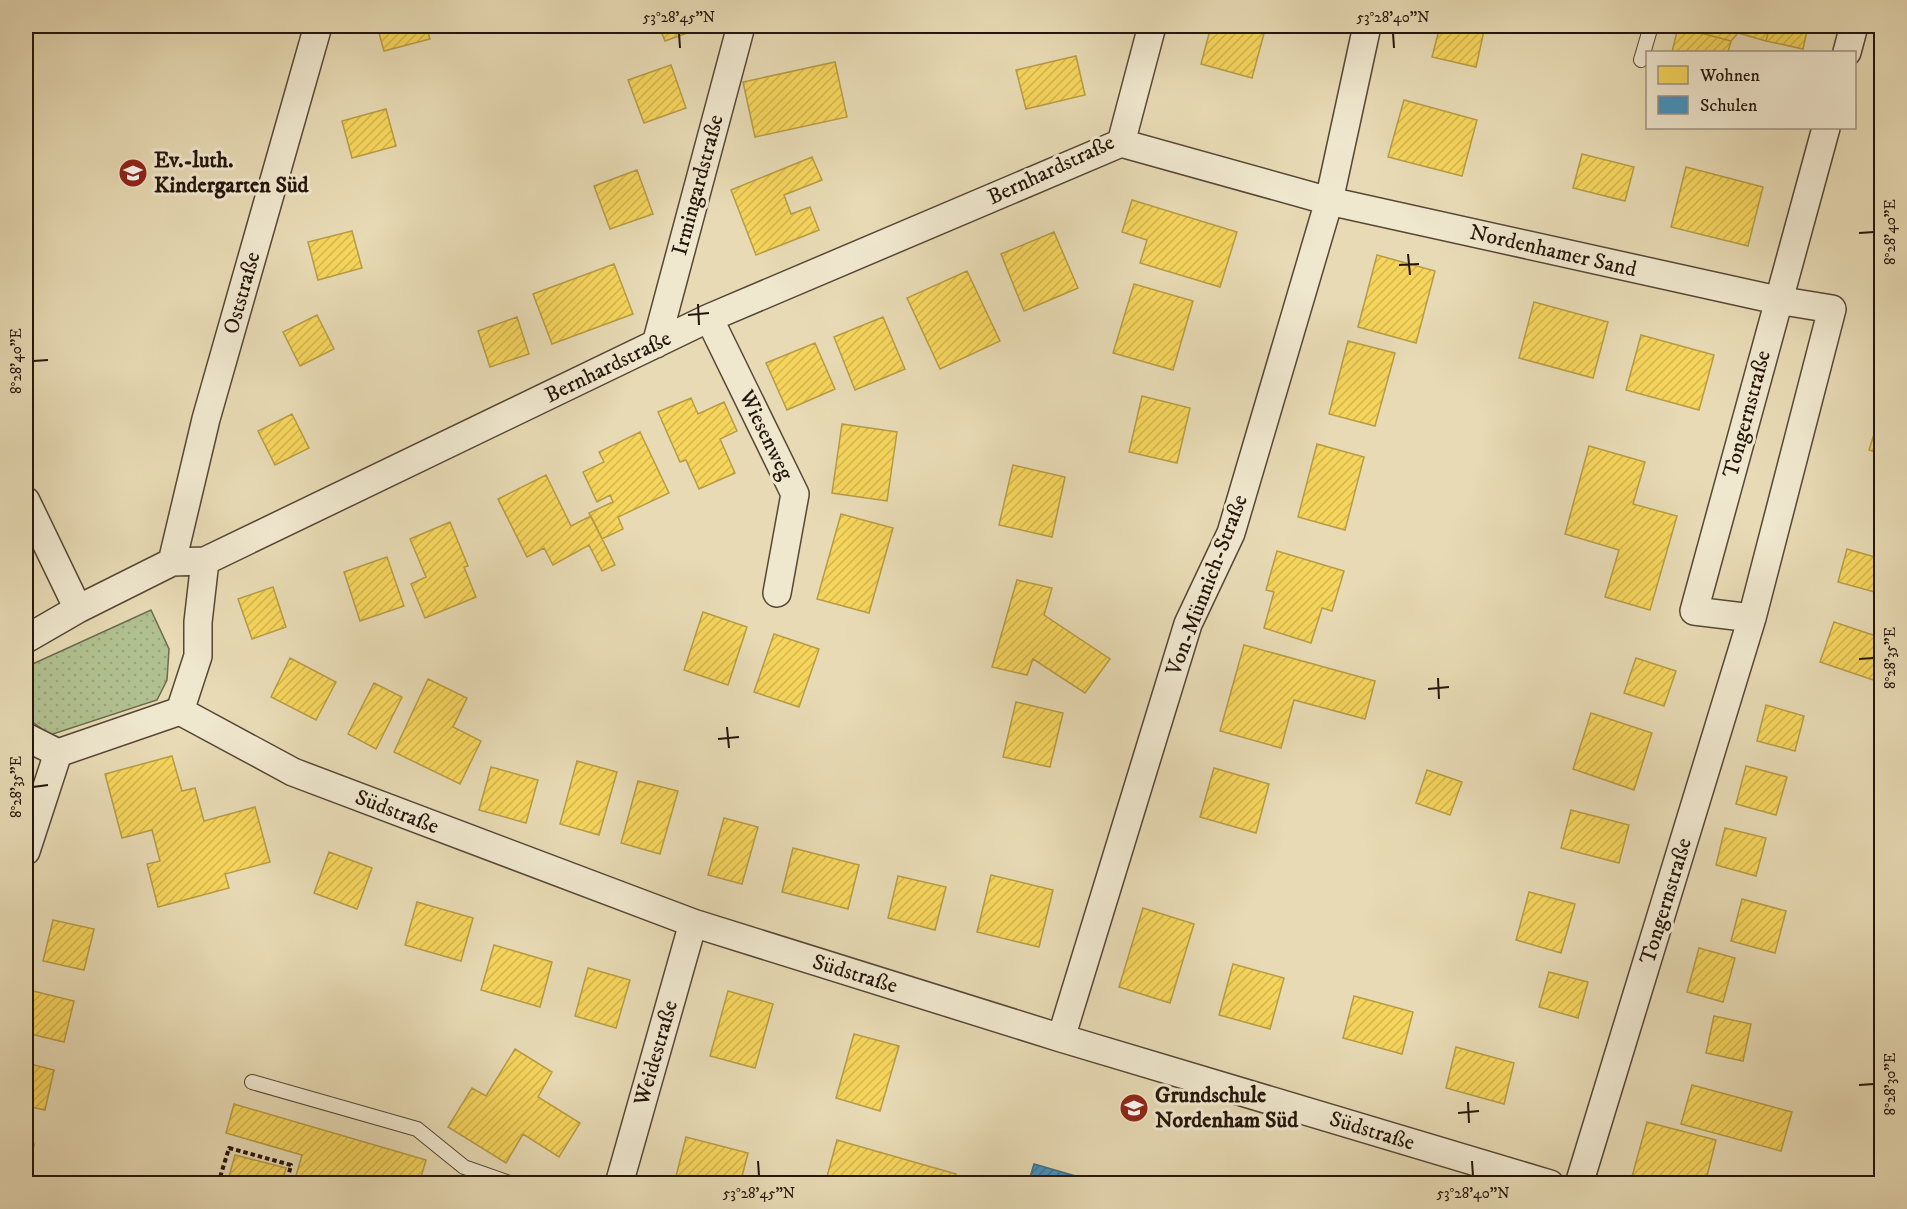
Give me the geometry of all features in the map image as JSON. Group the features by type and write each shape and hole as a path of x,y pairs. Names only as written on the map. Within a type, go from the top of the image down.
{"street":[{"name":"Oststraße","path":"172,562 206,419 318,26"},
{"name":"Irmingardstraße","path":"656,344 741,26"},
{"name":"Bernhardstraße","path":"26,639 78,609 172,562 205,561 709,318 1121,143 1152,26"},
{"path":"1329,201 1366,26"},
{"path":"1846,51 1854,26"},
{"name":"Tongernstraße","path":"1752,618 1694,611 1826,129"},
{"name":"Nordenhamer Sand","path":"1121,143 1329,201 1778,300"},
{"name":"Von-Münnich-Straße","path":"1061,1038 1188,624 1231,533 1329,201"},
{"name":"Tongernstraße","path":"1579,1184 1752,618 1832,309 1778,300"},
{"name":"Wiesenweg","path":"709,318 795,494 777,593"},
{"path":"26,501 78,609"},
{"path":"26,737 58,753 180,711 198,656 198,622 205,561"},
{"name":"Südstraße","path":"180,711 293,772 693,923 1061,1038 1550,1184"},
{"path":"26,851 58,753"},
{"name":"Weidestraße","path":"619,1184 693,923"}],"lane":[{"path":"1641,60 1651,26"},
{"path":"252,1082 417,1130 464,1167 512,1184"}],"path":[{"path":"218,1184 229,1149 291,1165 287,1181 294,1184"}],"green space":[{"path":"151,610 169,649 167,680 157,700 50,735 26,717 26,667"}],"building: Wohnen":[{"path":"377,26 426,26 430,39 384,51"},
{"path":"659,26 703,26 704,27 665,41"},
{"path":"1211,26 1266,26 1252,78 1201,64"},
{"path":"1440,26 1485,26 1476,67 1432,57"},
{"path":"1740,26 1738,33 1731,41 1678,27"},
{"path":"1740,26 1770,26 1766,41 1738,33"},
{"path":"1770,26 1808,26 1803,49 1766,41"},
{"path":"1678,27 1731,41 1728,51 1672,51"},
{"path":"1076,56 1085,95 1026,109 1016,70"},
{"path":"835,62 847,117 755,137 743,82"},
{"path":"671,65 686,108 644,123 628,80"},
{"path":"1404,100 1477,120 1462,176 1388,157"},
{"path":"386,109 396,146 352,158 342,121"},
{"path":"1582,154 1634,167 1625,201 1573,188"},
{"path":"812,157 822,180 784,195 791,214 810,207 819,230 756,255 731,190"},
{"path":"1686,167 1763,187 1748,246 1671,227"},
{"path":"637,170 653,214 610,229 594,186"},
{"path":"1132,200 1237,232 1220,287 1140,263 1147,240 1122,232"},
{"path":"352,231 362,268 318,280 308,242"},
{"path":"1054,232 1078,288 1024,311 1001,254"},
{"path":"1377,255 1435,271 1416,343 1358,327"},
{"path":"614,264 633,314 552,344 533,294"},
{"path":"967,271 1000,341 940,369 907,298"},
{"path":"1134,284 1193,301 1173,370 1113,353"},
{"path":"1534,302 1608,322 1593,378 1519,358"},
{"path":"317,315 334,349 300,366 283,332"},
{"path":"517,317 529,354 490,367 478,331"},
{"path":"883,317 905,369 855,390 834,337"},
{"path":"1641,335 1714,355 1699,410 1626,390"},
{"path":"1348,341 1395,353 1375,426 1329,414"},
{"path":"815,343 835,389 787,410 766,363"},
{"path":"1142,396 1190,408 1177,463 1129,452"},
{"path":"691,398 698,414 724,402 737,431 720,439 735,473 699,489 686,460 680,462 658,412"},
{"path":"1882,409 1882,454 1869,450"},
{"path":"292,414 309,448 275,465 258,431"},
{"path":"842,424 897,432 887,501 832,493"},
{"path":"640,432 669,493 618,517 623,529 602,539 589,513 613,502 610,495 597,502 583,472 604,462 599,452"},
{"path":"1317,444 1364,457 1345,530 1298,517"},
{"path":"1589,446 1645,462 1633,504 1677,516 1650,610 1605,597 1619,550 1565,534"},
{"path":"1013,465 1065,477 1052,537 999,525"},
{"path":"546,475 571,526 591,516 615,565 602,571 589,545 553,565 544,548 527,557 498,499"},
{"path":"841,514 893,528 869,613 817,599"},
{"path":"450,522 468,566 464,567 476,597 425,618 411,584 426,577 410,539"},
{"path":"1847,549 1882,559 1882,594 1838,582"},
{"path":"1277,551 1344,571 1332,611 1322,608 1311,643 1264,628 1274,592 1266,590"},
{"path":"387,557 404,606 360,621 344,572"},
{"path":"1017,580 1052,588 1044,615 1110,659 1085,693 1033,659 1027,675 992,667"},
{"path":"273,587 286,627 252,639 238,599"},
{"path":"703,612 747,627 728,685 684,670"},
{"path":"1834,622 1882,638 1882,683 1820,662"},
{"path":"774,634 819,649 799,707 754,692"},
{"path":"1244,645 1375,681 1365,719 1294,700 1281,748 1220,731"},
{"path":"290,658 336,682 316,720 271,697"},
{"path":"1636,658 1676,671 1664,706 1624,693"},
{"path":"428,679 467,698 453,727 481,741 460,784 394,752"},
{"path":"374,683 402,697 376,749 348,734"},
{"path":"1016,702 1063,713 1050,767 1003,757"},
{"path":"1766,705 1804,716 1795,751 1757,741"},
{"path":"1591,713 1652,733 1634,790 1573,769"},
{"path":"172,756 182,791 195,788 204,821 255,807 270,862 225,874 229,888 158,907 147,864 160,861 152,830 122,838 105,774"},
{"path":"577,761 617,772 599,835 560,824"},
{"path":"1746,766 1787,777 1776,815 1736,804"},
{"path":"491,767 538,780 526,823 479,810"},
{"path":"1214,768 1269,784 1256,833 1200,817"},
{"path":"1427,770 1462,782 1450,815 1416,803"},
{"path":"638,781 678,791 660,854 621,843"},
{"path":"1571,810 1629,825 1619,863 1561,848"},
{"path":"724,818 758,827 742,884 708,875"},
{"path":"1725,828 1766,838 1756,876 1716,865"},
{"path":"793,848 859,865 848,909 782,892"},
{"path":"329,852 372,868 357,909 314,893"},
{"path":"991,875 1053,890 1039,947 977,932"},
{"path":"898,876 946,887 935,930 888,918"},
{"path":"1529,892 1575,904 1561,953 1516,940"},
{"path":"1742,899 1786,911 1775,953 1731,941"},
{"path":"417,902 473,918 461,961 405,945"},
{"path":"1143,908 1194,924 1170,1003 1119,987"},
{"path":"53,920 94,929 84,970 43,961"},
{"path":"494,945 552,962 540,1007 481,990"},
{"path":"1699,948 1735,958 1723,1002 1687,992"},
{"path":"1233,964 1284,978 1270,1029 1219,1015"},
{"path":"588,968 630,980 616,1028 575,1016"},
{"path":"1549,972 1588,982 1578,1018 1539,1007"},
{"path":"33,991 74,1001 64,1042 26,1033 26,1020"},
{"path":"728,991 773,1004 755,1068 710,1056"},
{"path":"1354,996 1413,1012 1402,1054 1343,1038"},
{"path":"1714,1016 1751,1024 1743,1061 1706,1053"},
{"path":"854,1034 899,1046 880,1111 836,1098"},
{"path":"1456,1047 1514,1063 1504,1104 1446,1088"},
{"path":"515,1049 552,1072 538,1097 580,1123 559,1157 523,1134 506,1163 448,1127 472,1088 486,1096"},
{"path":"26,1063 54,1070 45,1110 26,1106"},
{"path":"1692,1085 1792,1112 1781,1151 1681,1124"},
{"path":"234,1104 426,1160 419,1184 309,1184 295,1179 302,1155 226,1133"},
{"path":"1647,1122 1716,1140 1705,1184 1630,1184"},
{"path":"686,1137 748,1153 740,1184 674,1184"},
{"path":"837,1140 956,1174 953,1184 825,1184"},
{"path":"26,1142 34,1144 26,1182"},
{"path":"235,1155 286,1168 282,1184 227,1184"}],"building: Schulen":[{"path":"1034,1164 1086,1179 1084,1184 1028,1184"}],"place":[{"name":"Ev.-luth. Kindergarten Süd","path":"133,173"},
{"name":"Grundschule Nordenham Süd","path":"1134,1108"}]}
